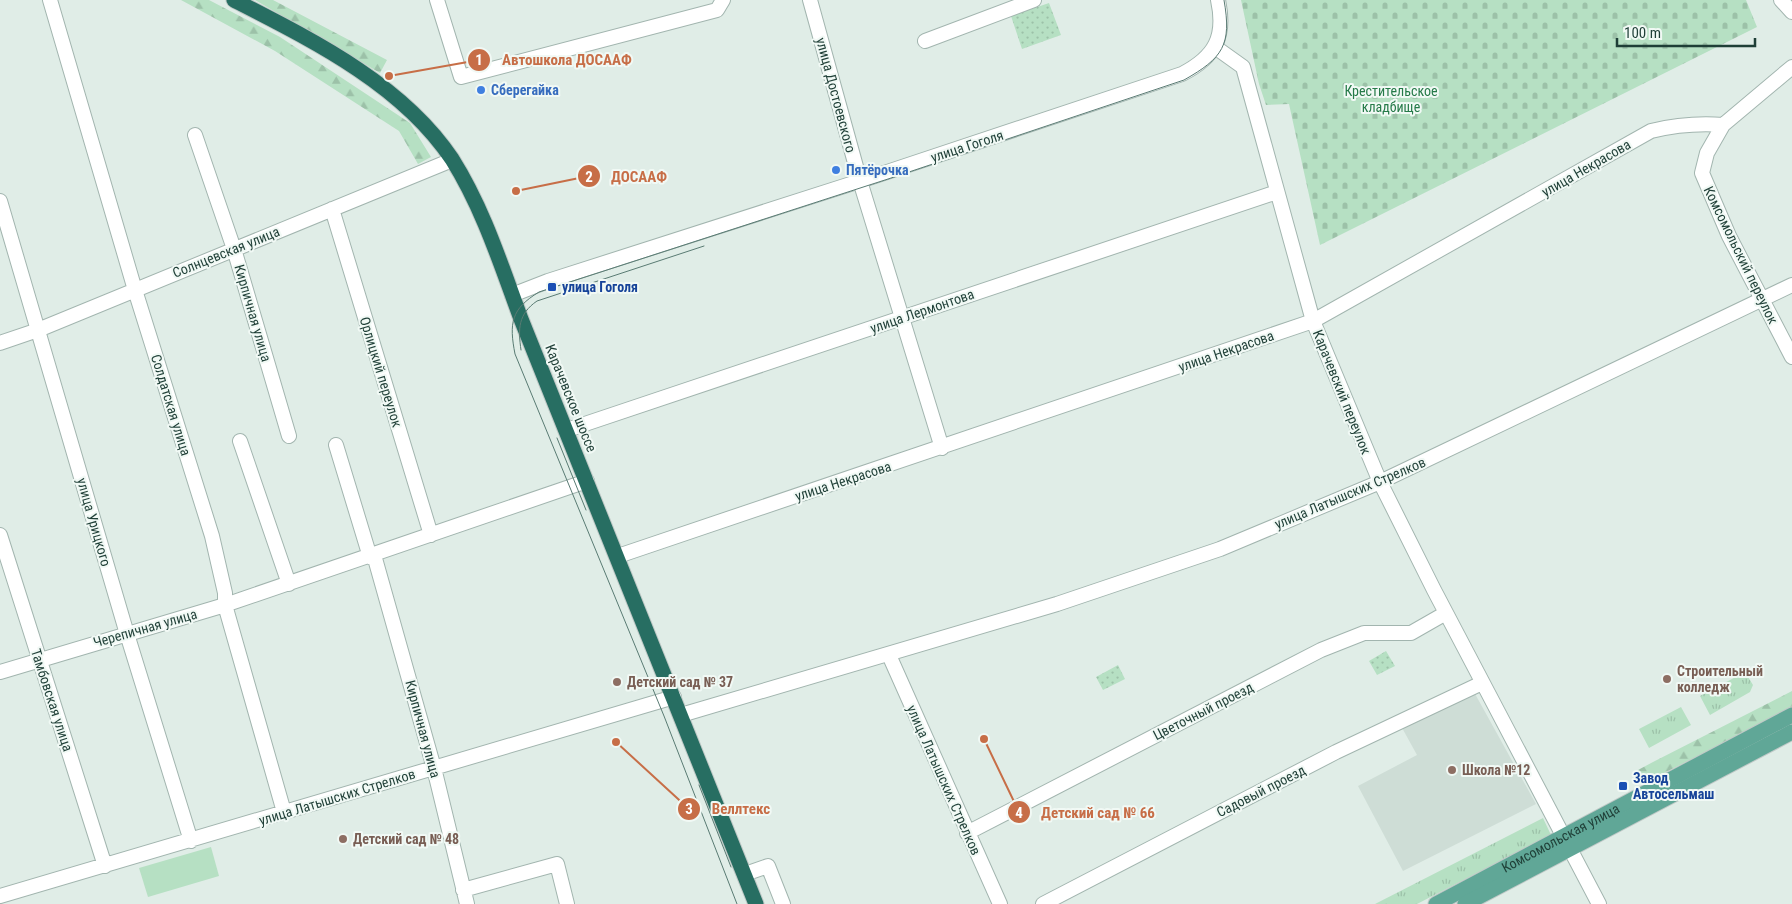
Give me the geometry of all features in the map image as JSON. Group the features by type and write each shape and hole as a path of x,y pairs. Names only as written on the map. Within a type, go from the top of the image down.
{"highway":[{"name":"Карачевское шоссе","path":"234,0 327,50 365,75 420,121 436,138 452,160 477,207 756,904"}],"main road":[{"name":"Комсомольская улица","path":"1465,904 1567,843 1792,715"},
{"name":"Комсомольская улица","path":"1436,904 1567,843 1792,732"}],"street":[{"name":"Солдатская улица","path":"50,0 135,290 212,536 225,593 225,605 284,812"},
{"path":"437,0 461,77 717,10 723,0"},
{"name":"улица Достоевского","path":"810,0 860,181 942,448"},
{"path":"925,41 1034,0"},
{"path":"1215,47 1221,25 1218,0"},
{"path":"1781,0 1792,12"},
{"name":"улица Гоголя","path":"512,295 548,281 860,181 1182,74 1197,66 1215,47"},
{"name":"Карачевский переулок","path":"1215,47 1243,67 1313,321 1380,482 1482,683 1599,904"},
{"path":"1723,125 1792,67"},
{"name":"улица Некрасова","path":"618,556 1313,321 1651,131 1678,124 1723,125"},
{"name":"Комсомольский переулок","path":"1723,125 1706,153 1702,174 1729,236 1792,357"},
{"name":"Кирпичная улица","path":"195,135 234,249 289,436"},
{"name":"Солнцевская улица","path":"0,343 38,330 452,160"},
{"name":"улица Лермонтова","path":"566,430 1277,192"},
{"name":"улица Урицкого","path":"0,202 127,634 191,841"},
{"name":"Орлицкий переулок","path":"332,209 432,535"},
{"name":"улица Латышских Стрелков","path":"681,715 890,655 1057,604 1220,549 1380,482 1792,285"},
{"path":"240,442 289,584"},
{"path":"336,445 372,556"},
{"name":"Черепичная улица","path":"0,672 225,605 587,481"},
{"name":"Тамбовская улица","path":"0,535 105,866"},
{"name":"Кирпичная улица","path":"372,556 434,768 467,904"},
{"name":"Цветочный проезд","path":"967,833 1321,650 1364,633 1411,633 1446,613"},
{"name":"улица Латышских Стрелков","path":"890,655 1000,904"},
{"name":"Садовый проезд","path":"1042,904 1336,752 1482,683"},
{"name":"улица Латышских Стрелков","path":"0,896 674,697"},
{"path":"463,890 557,864 567,904"},
{"path":"745,874 768,866 783,904"}],"shaded area":[{"name":"Школа №12","path":"1474,692 1536,804 1403,871 1358,786 1417,755 1401,726"}],"green space":[{"path":"181,0 209,0 280,37 410,123 431,157 418,164 399,131 275,51"},
{"path":"255,0 273,0 387,60 380,73"},
{"name":"Крестительское кладбище","path":"1241,0 1746,0 1757,27 1320,245 1289,104 1266,105 1259,84"},
{"path":"1049,3 1061,35 1022,49 1011,16"},
{"path":"1386,651 1395,666 1377,675 1369,661"},
{"path":"1118,665 1125,679 1103,690 1096,677"},
{"path":"1745,672 1753,685 1750,692 1710,715 1700,696"},
{"path":"1792,691 1792,709 1648,781 1637,776 1638,770"},
{"path":"1681,707 1691,725 1649,748 1639,729"},
{"path":"1543,818 1551,835 1417,904 1375,904"},
{"path":"211,847 219,876 148,897 139,868"}],"tram line":[{"path":"737,904 664,716 515,354 512,334 514,318 523,304 539,292 888,179 1184,80 1208,65 1222,49 1227,28 1224,0"},
{"path":"521,350 521,322 526,311 537,301 704,246"},
{"path":"557,438 586,510"},
{"path":"699,785 731,867"}],"place":[{"name":"Автошкола ДОСААФ","path":"389,76"},
{"name":"Сберегайка","path":"481,90"},
{"name":"Пятёрочка","path":"836,170"},
{"name":"ДОСААФ","path":"516,191"},
{"name":"улица Гоголя","path":"552,287"},
{"name":"Строительный колледж","path":"1667,679"},
{"name":"Детский сад № 37","path":"617,682"},
{"name":"Детский сад № 66","path":"984,739"},
{"name":"Веллтекс","path":"616,742"},
{"name":"Школа №12","path":"1452,770"},
{"name":"Завод Автосельмаш","path":"1623,786"},
{"name":"Детский сад № 48","path":"343,839"}]}
